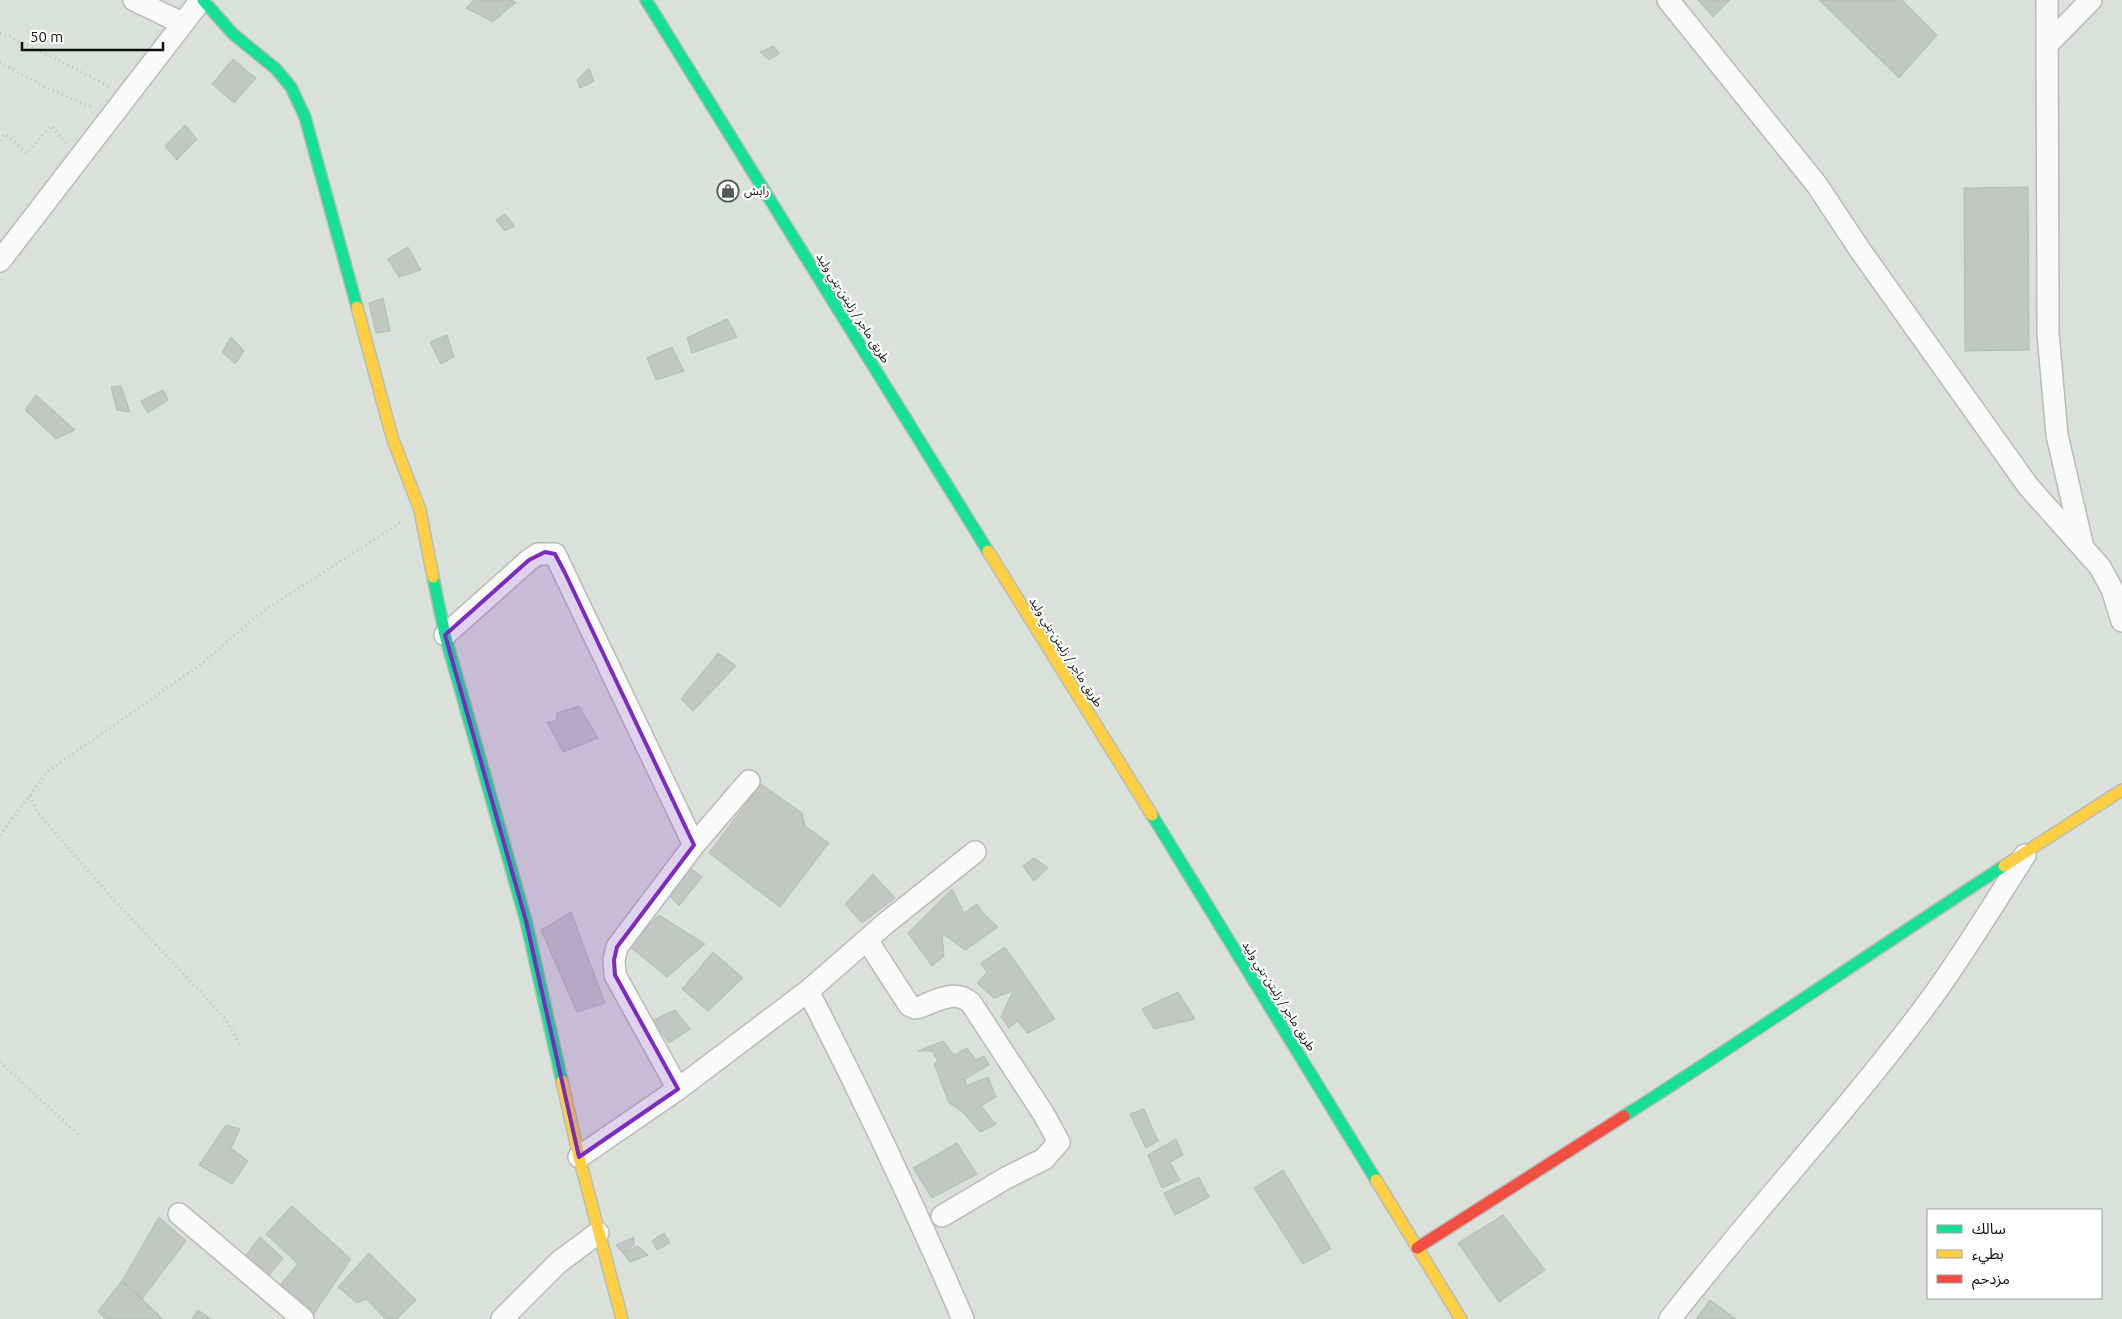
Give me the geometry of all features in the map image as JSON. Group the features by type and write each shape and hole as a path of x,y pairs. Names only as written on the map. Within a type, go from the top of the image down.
{"main road":[{"path":"202,0 233,34 276,69 292,87 305,117 392,437 420,510 445,635 526,921 579,1157 622,1319"},
{"name":"طريق ماجر / زليتن-بني وليد","path":"646,0 1164,835 1461,1319"},
{"path":"1417,1248 1728,1050 1857,961 2122,790"}],"street":[{"path":"134,0 182,23"},
{"path":"0,261 112,117 125,96 202,0"},
{"path":"1668,0 1817,185 1860,250 2028,486 2082,544 2100,567 2112,589 2122,621"},
{"path":"2047,0 2048,333 2057,435 2082,544"},
{"path":"2047,45 2091,0"},
{"path":"445,635 529,560 538,554 555,554 694,845"},
{"path":"678,1089 615,975 614,960 617,948 694,845 749,781"},
{"path":"579,1157 678,1089 808,991 975,852"},
{"path":"1670,1319 1722,1252 1798,1165 1928,1004 2028,852"},
{"path":"867,940 909,1005 915,1008 957,996 964,997 971,1003 1043,1113 1058,1142 1044,1159 1006,1178 942,1216"},
{"path":"808,991 845,1061 930,1243 963,1319"},
{"path":"179,1214 303,1319"},
{"path":"502,1319 559,1262 598,1233"}],"path":[{"path":"0,33 10,35 21,43 50,54 125,96"},
{"path":"0,62 40,84 112,117"},
{"path":"0,140 5,134 27,153 51,126"},
{"path":"0,834 48,771 199,666 259,614 420,510"},
{"path":"30,796 37,812 112,898 224,1017 241,1046"},
{"path":"0,1062 81,1137"}],"highlighted area":[{"path":"545,552 555,554 565,573 694,845 617,947 614,960 615,975 678,1089 579,1157 526,921 445,635 529,560"}],"building":[{"path":"474,0 510,0 516,2 493,22 466,8"},
{"path":"1698,0 1730,0 1713,17"},
{"path":"1819,0 1902,0 1937,35 1899,78"},
{"path":"774,46 779,54 769,60 760,52"},
{"path":"233,59 256,78 234,103 212,84"},
{"path":"589,68 594,81 580,88 577,80"},
{"path":"185,125 197,139 177,160 165,146"},
{"path":"2028,187 2029,350 1965,351 1964,188"},
{"path":"505,214 515,226 505,231 496,220"},
{"path":"408,247 421,270 399,277 388,259"},
{"path":"383,298 390,331 376,333 369,303"},
{"path":"727,319 737,337 692,353 687,338"},
{"path":"447,335 454,357 441,364 430,342"},
{"path":"231,337 244,351 235,364 222,352"},
{"path":"672,347 684,371 656,380 647,358"},
{"path":"121,386 130,412 117,410 111,387"},
{"path":"163,390 168,400 148,413 141,401"},
{"path":"36,395 75,430 56,439 25,410"},
{"path":"718,653 736,666 693,711 681,699"},
{"path":"579,706 598,738 563,752 547,722 556,721 557,713"},
{"path":"761,784 802,813 805,826 829,843 780,907 709,853"},
{"path":"1034,858 1048,868 1034,881 1023,866"},
{"path":"690,868 702,877 679,906 670,896"},
{"path":"873,874 895,898 862,923 845,904"},
{"path":"952,889 964,913 977,904 982,912 998,927 965,950 942,933 944,956 932,966 908,933"},
{"path":"571,912 605,1003 577,1012 541,930"},
{"path":"659,915 705,944 667,977 629,946"},
{"path":"1005,947 1055,1019 1028,1033 1017,1021 1009,1028 1001,1017 1013,991 994,998 977,983 987,972 981,963"},
{"path":"713,952 743,978 708,1011 682,989"},
{"path":"1178,992 1195,1019 1154,1029 1142,1009"},
{"path":"675,1010 690,1029 669,1043 653,1020"},
{"path":"943,1041 954,1055 967,1048 976,1060 984,1056 989,1065 965,1079 966,1086 988,1077 996,1097 981,1106 996,1124 980,1132 963,1112 949,1103 934,1064 938,1061 932,1051 918,1051"},
{"path":"1144,1109 1158,1141 1146,1148 1130,1114"},
{"path":"226,1125 240,1129 231,1148 248,1161 232,1184 199,1165"},
{"path":"1176,1139 1183,1155 1170,1162 1180,1180 1162,1188 1148,1155"},
{"path":"957,1143 977,1174 932,1198 913,1168"},
{"path":"1283,1170 1331,1249 1303,1264 1254,1188"},
{"path":"1199,1177 1209,1197 1175,1215 1164,1193"},
{"path":"292,1206 351,1259 311,1318 279,1286 298,1264 266,1234"},
{"path":"1503,1215 1545,1270 1499,1302 1458,1243"},
{"path":"159,1217 186,1241 142,1299 122,1281"},
{"path":"664,1233 670,1243 657,1250 652,1241"},
{"path":"260,1237 283,1258 267,1278 243,1259"},
{"path":"634,1237 634,1245 623,1253 616,1245"},
{"path":"638,1246 648,1255 630,1262 623,1253"},
{"path":"369,1253 416,1300 397,1319 386,1319 366,1299 357,1303 338,1287"},
{"path":"122,1281 163,1319 106,1319 98,1311"},
{"path":"1710,1300 1736,1319 1696,1319"},
{"path":"198,1310 211,1319 192,1319"}],"traffic: fast":[{"path":"203,0 233,34 276,69 291,87 305,117 357,307"},
{"path":"646,0 988,551"},
{"path":"433,577 445,635 526,921 562,1081"},
{"path":"1152,815 1376,1180"},
{"path":"1624,1116 2004,866"}],"traffic: slow":[{"path":"357,307 392,437 420,510 433,577"},
{"path":"988,551 1152,815"},
{"path":"2004,866 2122,790"},
{"path":"562,1081 579,1157 622,1319"},
{"path":"1376,1180 1461,1319"}],"traffic: jam":[{"path":"1417,1248 1624,1116"}],"place":[{"name":"رابش","path":"728,191"}]}
